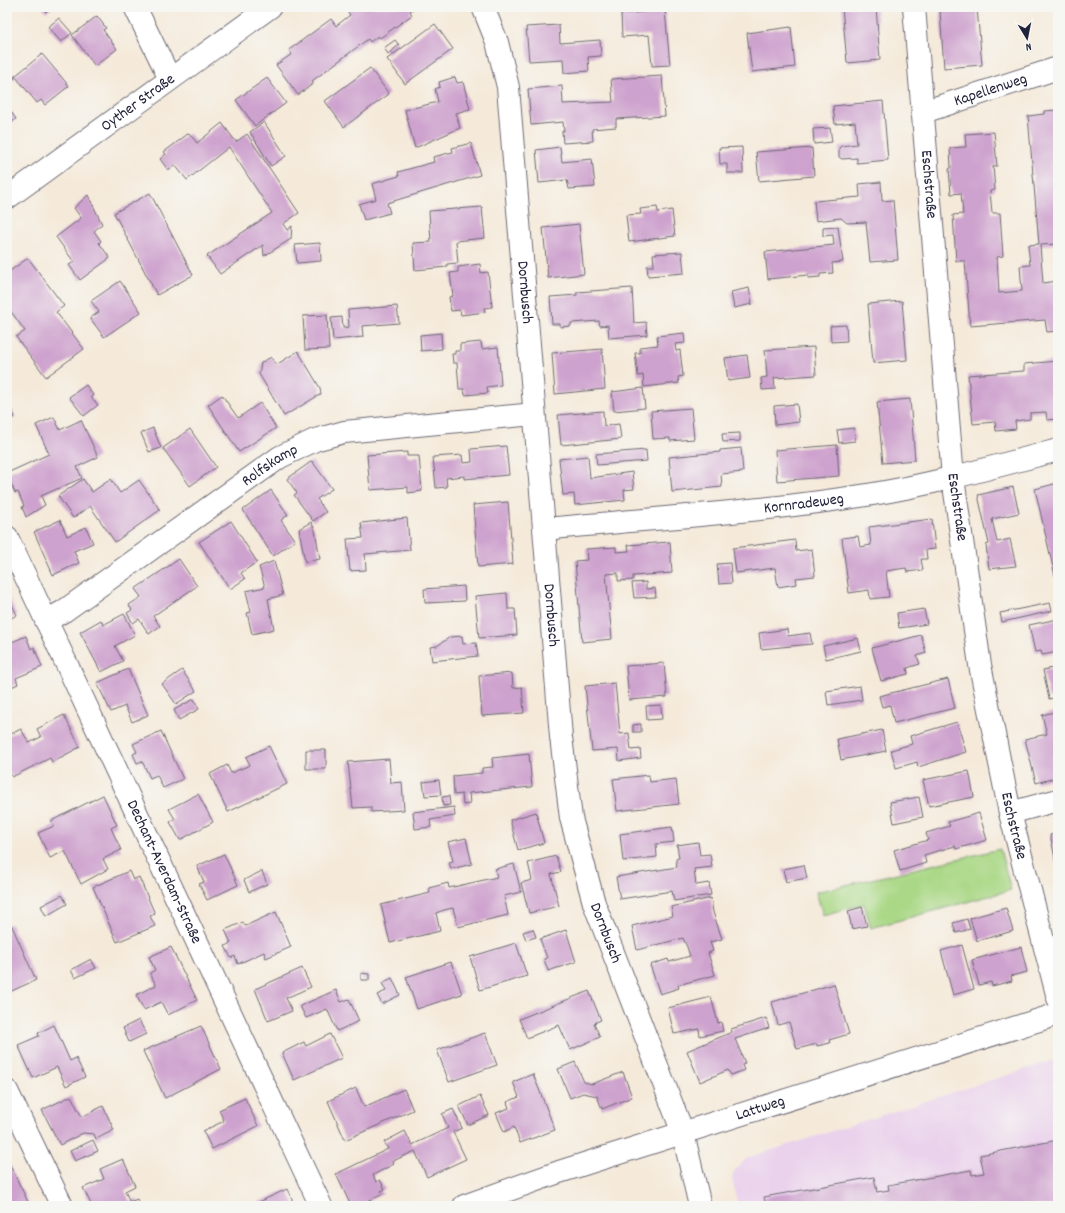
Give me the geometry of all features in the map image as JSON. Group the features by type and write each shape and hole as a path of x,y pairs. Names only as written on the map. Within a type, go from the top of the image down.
{"street":[{"path":"135,7 170,79"},
{"name":"Oyther Straße","path":"7,198 270,7"},
{"name":"Dornbusch","path":"484,7 497,42 508,87 561,737 571,818 594,903 683,1133 700,1206"},
{"name":"Eschstraße","path":"914,7 953,478 980,665 1010,813 1058,998"},
{"name":"Kapellenweg","path":"923,112 1058,68"},
{"name":"Rolfskamp","path":"46,621 71,607 280,457 315,440 344,432 534,414"},
{"name":"Kornradeweg","path":"545,529 789,506 873,494 953,478 1058,450"},
{"name":"Dechant-Averdam-Straße","path":"7,537 321,1206"},
{"path":"1010,813 1058,800"},
{"name":"Lattweg","path":"464,1206 559,1172 1058,1014"},
{"path":"9,1100 62,1206"}],"shaded area":[{"path":"1058,1059 1058,1206 738,1206 732,1179 734,1171 747,1158"}],"green space":[{"path":"1000,849 1011,890 871,928 864,904 823,915 816,892"}],"building":[{"path":"42,7 53,7 46,12"},
{"path":"354,7 415,7 410,11 412,15 380,38 378,36 370,42 368,39 312,81 314,83 298,95 276,65 292,54 289,50 331,19 336,26 350,15 348,12"},
{"path":"842,7 876,7 880,60 847,63"},
{"path":"977,8 982,65 944,68 940,11"},
{"path":"665,10 670,65 652,66 649,35 622,37 621,14"},
{"path":"97,16 106,28 103,30 117,49 95,66 72,35"},
{"path":"59,18 72,33 61,42 48,27"},
{"path":"435,24 453,49 405,84 387,59"},
{"path":"559,25 560,43 600,40 601,56 588,57 589,71 564,73 563,59 529,61 526,27"},
{"path":"791,27 795,67 752,72 747,33"},
{"path":"395,40 399,45 388,54 384,48"},
{"path":"42,54 69,86 45,105 41,100 37,103 15,76"},
{"path":"7,67 15,78 7,84"},
{"path":"370,68 389,94 344,127 325,101"},
{"path":"662,76 665,116 616,119 616,127 592,129 593,141 563,143 563,122 531,125 528,89 562,86 563,104 613,102 611,79"},
{"path":"455,77 457,83 463,82 470,109 456,113 460,128 415,148 405,110 438,102 435,89 440,87 439,82"},
{"path":"267,78 286,103 255,126 236,100"},
{"path":"883,101 888,160 857,163 857,158 842,159 839,157 839,148 841,146 857,144 855,122 835,124 833,106"},
{"path":"7,106 16,119 7,126"},
{"path":"1058,110 1058,153 1056,153 1058,244 1040,245 1043,283 1058,281 1058,331 1047,332 1045,320 970,326 965,261 956,261 953,215 963,214 961,193 951,194 949,169 951,168 950,148 966,147 965,134 994,132 997,166 993,166 995,190 990,191 992,213 1000,213 1003,256 997,257 999,293 1022,291 1020,266 1030,265 1028,245 1039,244 1028,116 1044,114 1044,111"},
{"path":"264,122 286,156 271,166 250,132"},
{"path":"222,123 236,142 247,134 299,213 283,224 287,230 292,226 291,239 264,256 263,245 220,274 207,256 272,213 229,147 187,180 175,165 168,170 160,159 166,154 164,152 189,133 197,143"},
{"path":"830,128 832,142 814,144 813,129"},
{"path":"471,143 480,175 387,203 390,213 364,220 359,204 376,199 372,184 399,176 398,172 434,162 433,157 453,152 452,148"},
{"path":"560,147 562,162 592,159 595,187 569,189 567,180 539,183 536,150"},
{"path":"742,147 743,173 727,173 727,164 720,164 719,148"},
{"path":"812,148 814,176 759,181 756,152"},
{"path":"881,182 882,201 893,200 898,260 870,262 866,222 847,223 841,218 816,221 814,201 860,197 859,184"},
{"path":"150,193 193,275 157,295 114,213"},
{"path":"88,195 102,224 94,231 101,241 99,243 110,258 80,280 69,265 74,262 56,237 81,218 74,208"},
{"path":"482,207 485,238 456,241 458,263 447,264 447,267 415,270 413,243 431,242 429,211"},
{"path":"657,207 658,212 672,210 675,236 629,242 626,215 641,214 640,209"},
{"path":"579,224 584,274 548,278 543,228"},
{"path":"838,227 843,262 832,263 833,273 820,274 820,277 808,278 808,275 768,279 765,252 834,245 833,235 823,236 823,228"},
{"path":"320,243 321,261 297,263 295,245"},
{"path":"682,252 684,273 648,276 647,266 654,266 653,254"},
{"path":"28,258 64,306 56,312 84,349 46,377 16,337 25,331 7,306 7,273"},
{"path":"480,264 481,273 488,272 492,307 484,308 485,312 461,315 460,310 451,311 449,297 453,296 450,273 458,272 458,267"},
{"path":"120,281 141,312 104,337 90,318 99,312 91,301"},
{"path":"632,288 634,323 646,322 647,335 609,338 608,325 600,326 599,321 571,323 571,326 560,327 560,324 552,324 550,297 577,295 577,292"},
{"path":"749,288 752,304 734,308 731,292"},
{"path":"902,301 907,360 873,363 868,304"},
{"path":"397,306 399,323 362,326 363,337 333,340 331,318 342,317 343,328 349,327 348,310"},
{"path":"327,315 329,349 305,350 303,316"},
{"path":"846,325 847,341 831,342 830,326"},
{"path":"441,333 442,349 421,351 420,335"},
{"path":"684,333 685,343 675,344 676,351 680,350 683,376 678,377 679,383 644,387 643,375 638,376 635,353 640,353 640,347 658,345 657,336"},
{"path":"481,342 482,349 498,347 501,385 487,387 488,393 465,395 464,389 459,389 457,363 453,363 452,354 455,354 455,351 460,351 460,344"},
{"path":"814,347 816,375 774,378 775,389 762,390 761,378 767,377 765,350"},
{"path":"602,349 605,389 555,394 552,353"},
{"path":"298,351 320,388 321,394 284,416 259,374 261,363 271,357 276,365"},
{"path":"747,355 750,378 728,381 725,358"},
{"path":"1058,361 1058,419 1047,420 1046,412 1030,413 1030,419 1015,421 1016,429 996,431 995,422 973,424 968,375 1024,371 1024,364"},
{"path":"86,385 93,395 91,397 98,405 84,416 69,397"},
{"path":"643,388 645,408 614,411 612,392"},
{"path":"222,395 238,418 260,403 276,428 239,452 208,405"},
{"path":"7,399 15,417 7,421"},
{"path":"910,399 915,460 883,463 877,402"},
{"path":"797,404 799,422 775,425 774,406"},
{"path":"691,408 694,439 670,441 670,438 653,439 651,411"},
{"path":"603,411 604,426 619,424 621,439 561,445 558,415"},
{"path":"54,417 60,430 81,420 98,457 77,467 82,478 41,496 45,505 26,517 22,507 24,506 18,492 15,493 7,473 49,454 36,425"},
{"path":"153,428 161,448 149,452 141,433"},
{"path":"854,428 855,441 839,443 837,430"},
{"path":"190,429 216,467 190,486 163,448"},
{"path":"740,433 740,441 723,442 722,434"},
{"path":"837,445 839,476 777,481 775,450"},
{"path":"506,446 509,475 464,479 464,476 446,478 447,487 436,488 433,457 462,455 463,463 472,462 471,449"},
{"path":"741,448 743,472 721,474 722,487 672,492 669,457 720,452 720,450"},
{"path":"646,450 647,461 597,465 596,454"},
{"path":"407,452 407,456 419,456 422,491 408,493 408,487 370,490 367,455"},
{"path":"588,456 590,478 632,472 634,489 624,490 625,500 575,505 574,494 563,495 559,459"},
{"path":"312,461 332,489 317,499 326,512 313,521 294,495 297,493 287,479"},
{"path":"83,479 92,492 111,479 120,493 139,480 160,510 115,542 90,506 73,518 58,496"},
{"path":"1058,483 1058,575 1055,576 1035,489"},
{"path":"1013,487 1019,513 992,519 997,542 1010,539 1016,566 989,569 986,545 989,544 978,495"},
{"path":"271,490 288,515 281,520 295,541 273,556 243,510"},
{"path":"508,502 513,564 478,567 473,505"},
{"path":"407,518 410,550 365,554 366,570 350,571 347,539 363,538 361,523"},
{"path":"932,519 935,549 926,550 927,559 921,559 923,570 907,572 906,568 886,571 889,597 870,599 869,590 849,593 842,538 858,536 860,547 871,545 869,527"},
{"path":"60,520 67,536 86,527 93,543 74,551 79,563 53,575 34,532"},
{"path":"231,521 257,562 241,573 245,579 230,589 199,542"},
{"path":"311,522 315,530 320,559 305,562 299,529"},
{"path":"795,540 796,551 812,549 815,576 796,578 797,584 778,587 775,568 736,573 733,548"},
{"path":"670,542 672,573 633,576 633,580 618,581 618,573 606,574 612,639 582,642 575,561 587,560 586,549 616,547 616,552 629,551 628,545"},
{"path":"179,559 197,586 153,616 160,626 149,634 139,619 133,623 127,613 132,610 129,605 141,597 135,589"},
{"path":"274,561 283,595 268,599 274,629 252,634 247,613 251,612 246,591 265,587 259,567"},
{"path":"730,563 732,583 719,584 717,564"},
{"path":"646,582 646,589 655,588 656,597 634,598 632,583"},
{"path":"464,586 465,601 425,603 424,589"},
{"path":"507,593 508,609 515,609 517,635 479,638 475,596"},
{"path":"9,598 17,615 7,620 7,599"},
{"path":"1050,603 1052,611 1002,622 1000,613"},
{"path":"924,609 927,624 899,628 897,613"},
{"path":"124,614 135,635 115,646 123,661 101,672 80,632 101,620 103,625"},
{"path":"1058,619 1058,652 1042,655 1041,651 1035,652 1029,625"},
{"path":"787,629 788,636 810,633 812,644 761,649 759,633"},
{"path":"921,635 926,653 917,656 920,664 907,668 908,674 881,681 872,648"},
{"path":"26,636 31,649 34,647 42,667 16,678 18,684 7,689 7,644"},
{"path":"462,636 463,644 476,643 478,656 432,661 430,647 437,646 450,637"},
{"path":"858,638 861,651 826,659 823,646"},
{"path":"664,663 667,697 629,700 626,666"},
{"path":"1058,667 1058,697 1049,699 1043,670"},
{"path":"128,669 148,715 132,722 125,706 111,712 97,683"},
{"path":"182,670 196,691 176,704 162,684"},
{"path":"512,673 513,688 522,687 524,713 482,716 479,676"},
{"path":"948,679 955,708 894,723 890,705 882,707 879,696"},
{"path":"615,683 620,734 629,733 631,750 640,749 641,758 619,761 618,749 592,751 585,686"},
{"path":"860,686 862,700 828,705 826,691"},
{"path":"194,699 199,709 179,720 174,710"},
{"path":"661,705 662,719 647,720 646,706"},
{"path":"1058,711 1058,777 1036,783 1025,739 1047,734 1042,715"},
{"path":"64,715 80,747 52,762 50,758 12,777 7,768 7,736 21,729 29,743 41,737 37,729"},
{"path":"957,722 966,752 918,767 917,762 896,768 891,750 912,744 910,736"},
{"path":"641,724 641,732 633,732 633,725"},
{"path":"882,730 886,751 841,760 837,739"},
{"path":"161,731 183,779 163,788 157,775 150,778 142,761 137,763 133,754 137,752 133,744"},
{"path":"269,746 287,784 228,812 210,774 227,765 231,773 250,765 246,757"},
{"path":"306,750 326,750 326,769 306,769"},
{"path":"529,754 532,787 469,793 470,804 463,805 462,794 454,795 453,776 482,773 482,768 493,767 492,758"},
{"path":"389,759 391,783 402,782 404,810 371,812 371,807 353,808 348,762"},
{"path":"969,771 974,797 929,806 923,780"},
{"path":"649,775 650,782 676,779 679,804 617,811 613,779"},
{"path":"439,780 441,795 425,796 423,782"},
{"path":"198,794 213,822 180,840 170,822 175,819 169,809"},
{"path":"103,795 117,825 111,828 121,850 103,859 108,869 81,884 65,851 50,858 38,833 54,826 51,821"},
{"path":"449,796 450,805 443,806 442,797"},
{"path":"919,797 923,817 894,823 890,802"},
{"path":"454,807 455,816 430,820 431,827 415,829 413,812"},
{"path":"536,812 544,843 518,850 510,820"},
{"path":"979,813 987,840 956,849 955,846 924,855 926,863 900,871 894,850 928,840 926,833 950,826 948,822"},
{"path":"672,827 674,842 656,844 657,857 623,861 620,834"},
{"path":"1058,833 1058,867 1057,867 1050,835"},
{"path":"466,838 472,864 451,869 449,862 453,861 448,842"},
{"path":"698,842 700,855 710,854 712,867 694,869 696,885 709,883 711,895 674,901 672,891 620,899 616,877 677,867 676,859 679,858 677,845"},
{"path":"224,854 238,885 207,900 199,884 204,882 197,866"},
{"path":"556,856 561,872 551,874 559,906 529,913 521,883 532,880 528,863"},
{"path":"514,864 521,892 504,896 508,915 458,927 453,908 444,910 436,913 440,931 390,943 381,905 430,893 429,888 448,883 449,888 497,877 495,869"},
{"path":"804,865 807,878 786,882 783,869"},
{"path":"129,871 133,880 139,877 155,914 150,916 155,926 117,942 93,887"},
{"path":"262,871 267,884 249,892 244,880"},
{"path":"62,895 67,904 46,916 41,906"},
{"path":"711,898 713,912 722,939 710,942 713,951 708,953 715,975 678,985 679,988 660,994 650,965 668,959 669,962 690,956 687,947 683,938 637,950 632,926 673,916 671,907"},
{"path":"862,907 867,926 852,929 848,911"},
{"path":"1006,908 1013,931 977,941 970,918"},
{"path":"276,912 291,947 266,958 264,952 238,964 235,956 231,958 225,946 231,943 225,930 243,922 245,926"},
{"path":"967,919 970,929 956,933 953,923"},
{"path":"11,924 36,980 7,993 7,925"},
{"path":"533,929 536,937 526,940 523,932"},
{"path":"566,930 576,962 548,971 544,959 547,958 540,939"},
{"path":"516,943 527,976 480,990 470,957"},
{"path":"962,945 974,989 953,995 941,951"},
{"path":"171,947 197,1000 168,1015 161,1002 144,1010 136,995 156,985 150,973 155,970 149,957"},
{"path":"1021,947 1027,972 1011,976 1012,981 992,986 991,982 979,985 972,960"},
{"path":"91,959 96,968 75,978 71,970"},
{"path":"451,962 462,994 417,1009 406,977"},
{"path":"302,968 311,987 286,998 292,1011 268,1021 255,989"},
{"path":"361,973 369,974 369,980 361,980"},
{"path":"392,978 400,995 382,1004 377,995 386,991 382,983"},
{"path":"834,984 849,1034 829,1040 830,1043 817,1046 817,1044 797,1049 789,1022 778,1025 772,1002"},
{"path":"336,990 341,1002 349,999 359,1021 337,1031 327,1009 306,1018 300,1006"},
{"path":"589,991 601,1020 594,1023 600,1037 570,1050 559,1025 527,1038 519,1019"},
{"path":"711,997 718,1023 721,1022 723,1031 700,1036 699,1029 674,1034 668,1008"},
{"path":"766,1018 769,1028 735,1039 745,1063 742,1065 744,1070 731,1075 728,1070 700,1082 687,1051 732,1032 731,1029"},
{"path":"139,1020 146,1034 129,1042 123,1028"},
{"path":"54,1025 70,1061 76,1058 85,1077 66,1086 57,1067 33,1078 18,1045 39,1036 38,1033"},
{"path":"201,1026 221,1069 165,1098 143,1051"},
{"path":"485,1033 497,1065 449,1082 437,1050"},
{"path":"330,1034 342,1058 294,1080 282,1053 304,1042 306,1046"},
{"path":"575,1062 584,1082 592,1084 623,1072 632,1097 602,1109 597,1096 583,1093 570,1098 558,1069"},
{"path":"533,1074 555,1130 520,1143 514,1127 504,1132 496,1113 509,1108 507,1102 519,1097 513,1082"},
{"path":"356,1088 364,1107 404,1089 413,1110 345,1140 328,1101"},
{"path":"71,1096 82,1117 103,1106 114,1130 96,1139 94,1134 83,1133 60,1145 42,1110"},
{"path":"480,1096 489,1115 468,1125 459,1106"},
{"path":"245,1098 258,1126 212,1149 203,1131 224,1121 219,1110"},
{"path":"453,1109 462,1128 453,1132 466,1159 427,1177 415,1151 393,1161 394,1164 373,1175 376,1182 380,1180 385,1189 381,1191 383,1194 357,1206 351,1206 336,1174 388,1149 384,1142 405,1131 412,1145 448,1128 442,1114"},
{"path":"93,1140 98,1151 75,1161 70,1151"},
{"path":"1058,1140 1058,1206 766,1206 764,1197 874,1177 877,1192 889,1190 888,1185 971,1170 972,1175 984,1173 980,1155"},
{"path":"7,1159 30,1206 7,1206"},
{"path":"123,1159 135,1186 125,1191 130,1202 137,1199 140,1206 92,1206 83,1188 104,1179 100,1169"},
{"path":"287,1189 295,1206 261,1206 259,1202"}]}
